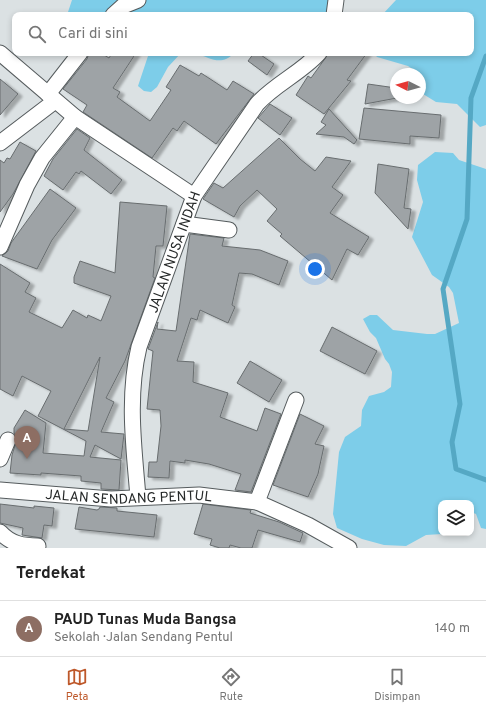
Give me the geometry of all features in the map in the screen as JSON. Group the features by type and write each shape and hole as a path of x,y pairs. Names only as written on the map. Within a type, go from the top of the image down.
{"street":[{"path":"116,12 123,6 138,0"},
{"path":"334,12 336,0"},
{"path":"0,53 75,117 194,196"},
{"path":"0,143 52,97 78,56"},
{"name":"JALAN NUSA INDAH","path":"138,497 132,403 135,363 139,347 194,196 257,104 265,96 309,64 316,56"},
{"path":"0,247 27,185 42,158 75,117"},
{"path":"184,224 229,230"},
{"path":"257,502 296,400"},
{"path":"0,459 8,440"},
{"name":"JALAN SENDANG PENTUL","path":"0,490 111,499 186,495 257,502 308,526 349,548"},
{"path":"0,532 8,540 15,543 38,546"}],"shaded area":[{"path":"72,0 328,0 327,12 68,12"},
{"path":"396,0 486,0 486,125 480,127 457,104 436,102 426,96 426,68 411,68 376,56 474,56 474,12 385,12"},
{"path":"148,56 178,56 168,67 157,87 151,92 144,91 138,86"},
{"path":"204,56 231,56 221,60 211,59"},
{"path":"435,152 453,153 459,160 486,169 486,529 481,528 476,514 474,513 474,500 438,500 438,534 426,535 406,546 384,545 362,539 337,528 333,514 339,452 345,437 361,426 362,410 369,396 384,392 391,387 392,372 389,364 385,359 376,338 370,332 363,319 370,315 377,315 393,330 427,334 435,334 459,323 453,293 449,287 432,275 412,237 423,202 417,180 418,165"}],"building":[{"path":"88,56 106,56 109,58 110,56 134,56 113,88 120,92 117,97 150,121 171,90 166,87 180,65 199,76 201,73 227,90 233,81 254,94 216,144 184,121 177,131 173,128 152,158 83,112 87,105 63,89"},
{"path":"252,56 262,56 274,64 267,75 248,61"},
{"path":"327,56 365,56 347,80 351,81 324,114 296,95 308,76 311,78"},
{"path":"0,79 18,94 0,115"},
{"path":"368,84 390,87 390,99 365,104"},
{"path":"270,104 292,118 280,135 258,118"},
{"path":"364,108 441,115 439,138 410,136 410,144 359,139"},
{"path":"329,109 357,140 354,144 344,137 316,134 326,125 321,122"},
{"path":"77,129 90,138 84,150 122,180 111,194 81,171 79,174 76,172 63,190 44,176 53,159"},
{"path":"279,138 300,159 315,171 326,157 351,161 332,187 343,195 330,213 369,237 358,255 347,249 332,280 280,236 282,234 267,221 277,209 257,190 240,206 234,217 203,199 214,183 223,188"},
{"path":"20,142 36,151 13,194 0,212 0,160 4,163 7,158 10,159"},
{"path":"378,164 409,169 404,208 411,209 408,229 375,193"},
{"path":"50,189 76,208 52,240 37,269 2,256 8,251 11,243"},
{"path":"120,202 167,206 163,246 156,246 153,277 155,278 125,361 106,398 114,402 101,432 124,434 121,459 95,445 90,457 121,460 119,490 101,489 101,483 81,481 81,476 41,473 41,475 10,473 12,455 17,439 14,433 14,428 25,410 46,423 43,453 84,456 86,441 38,416 51,391 22,376 13,396 0,389 0,264 30,283 25,292 36,298 29,312 62,328 73,310 87,318 88,315 101,321 111,296 74,283 74,277 80,261 115,273","holes":["100,357 88,431 64,429"]},
{"path":"190,234 224,238 222,246 260,250 288,261 279,285 252,274 239,273 232,305 235,307 228,323 200,310 197,320 191,318 177,361 194,362 193,382 228,393 220,417 257,431 265,408 281,414 251,492 235,490 241,474 209,464 185,460 185,463 170,461 169,478 148,477 149,462 157,462 161,426 160,410 147,409 153,351 148,349 158,322 157,329 176,331"},
{"path":"332,327 377,351 365,374 320,351"},
{"path":"250,361 282,380 269,402 237,383"},
{"path":"300,414 324,426 315,444 324,446 318,474 308,497 273,485"},
{"path":"0,504 34,508 34,506 54,508 52,526 44,525 42,538 22,535 23,528 0,523"},
{"path":"203,504 251,510 250,513 279,522 303,533 300,542 258,530 252,548 241,548 230,545 229,548 220,548 210,545 212,539 194,534"},
{"path":"79,507 97,510 100,507 117,508 117,511 157,515 154,537 75,529"}],"waterway":[{"path":"486,56 471,98 467,219 443,289 460,404 452,442 456,469 486,480"}],"place":[{"name":"PAUD Tunas Muda Bangsa","path":"27,459"}]}
